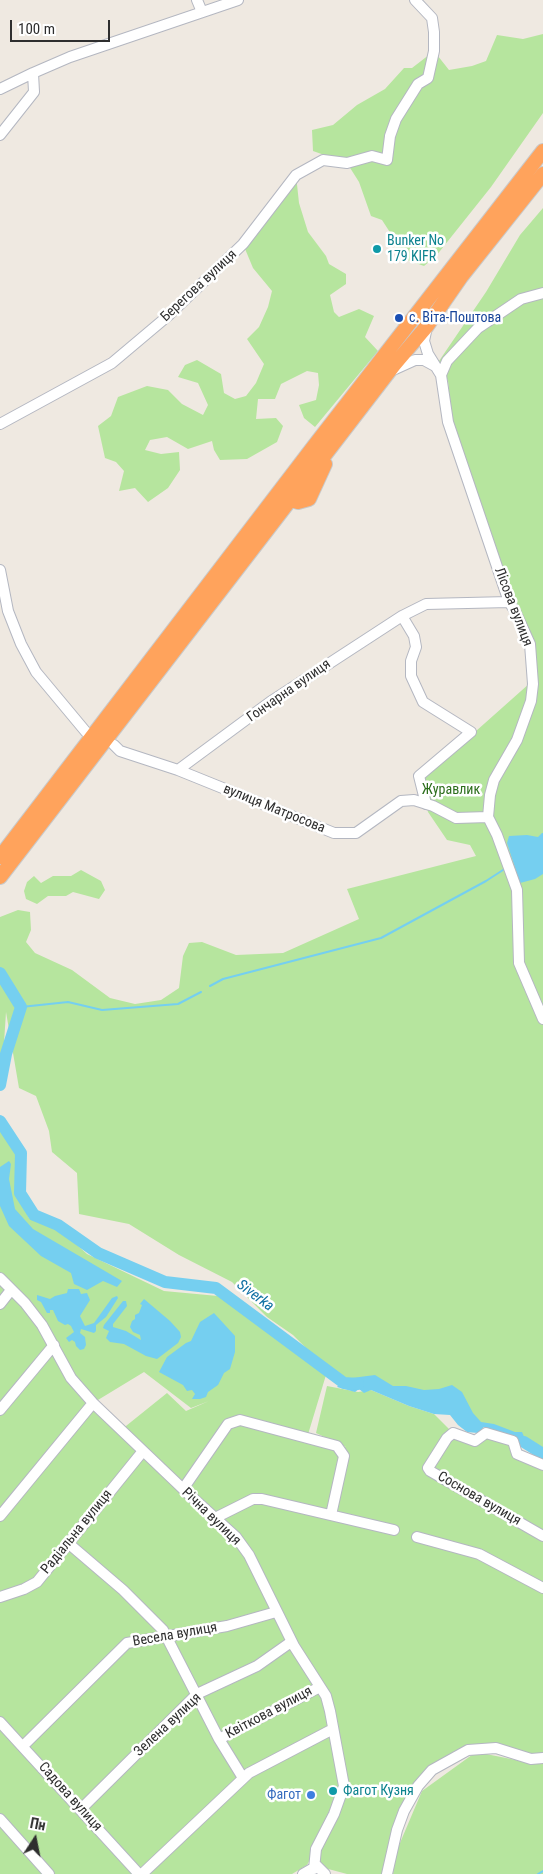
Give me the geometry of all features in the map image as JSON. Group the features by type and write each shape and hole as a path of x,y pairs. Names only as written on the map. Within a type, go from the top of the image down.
{"highway":[{"path":"107,727 314,446 543,151"},
{"path":"314,446 290,483 288,491 292,500 298,502 310,499 332,446 387,374 427,326 461,277 543,174"},
{"path":"0,857 90,742 107,727 292,500"},
{"path":"0,877 90,742"}],"street":[{"path":"198,0 202,12"},
{"path":"0,90 32,73 70,57 238,0"},
{"name":"Берегова вулиця","path":"0,424 112,363 169,315 243,244 296,175 322,160 347,163 372,156 387,160 390,136 396,119 418,84 428,78 434,51 432,18 416,0"},
{"path":"0,135 34,92 32,73"},
{"path":"387,374 406,362 415,360 424,360 439,371 478,328 521,300 543,293"},
{"name":"Лісова вулиця","path":"427,326 424,341 428,354 439,371 448,422 509,602 516,611 530,644 531,701 517,740 494,780 490,795 488,817"},
{"path":"0,570 8,611 21,644 36,672 90,742"},
{"name":"Гончарна вулиця","path":"178,770 270,702 402,616 426,604 509,602"},
{"path":"402,616 414,636 416,648 411,661 411,676 423,702 471,732 419,776 426,804"},
{"name":"вулиця Матросова","path":"114,745 120,751 178,770 334,834 356,833 401,801 414,800 456,818 488,817"},
{"path":"488,817 497,835 516,890 519,963 543,1019"},
{"name":"Річна вулиця","path":"0,1278 25,1303 54,1345 71,1378 93,1403 236,1537 249,1555 292,1642 326,1696 344,1786 334,1814 316,1848 314,1869 317,1866"},
{"path":"0,1304 11,1290"},
{"path":"0,1410 54,1345"},
{"path":"0,1516 93,1403"},
{"path":"183,1489 228,1424 240,1420 337,1446 344,1456 331,1514"},
{"name":"Соснова вулиця","path":"543,1465 517,1454 513,1441 486,1433 475,1441 453,1433 447,1438 428,1468 430,1471 543,1536"},
{"name":"Радіальна вулиця","path":"0,1597 24,1589 37,1582 143,1451"},
{"path":"215,1518 253,1499 262,1499 394,1530"},
{"path":"417,1537 479,1554 543,1588"},
{"path":"68,1543 123,1590 164,1630 198,1694 219,1739 243,1778"},
{"name":"Весела вулиця","path":"23,1746 127,1643 167,1638 226,1626 276,1612"},
{"name":"Зелена вулиця","path":"81,1809 198,1694 256,1666 292,1642"},
{"name":"Квіткова вулиця","path":"219,1739 320,1686"},
{"name":"Садова вулиця","path":"0,1722 140,1874"},
{"path":"140,1874 248,1773 333,1729"},
{"path":"387,1874 397,1830 404,1811 418,1786 432,1770 468,1750 496,1748 531,1759 543,1758"},
{"path":"0,1819 49,1874"},
{"path":"303,1874 317,1866 325,1874"}],"green space":[{"path":"543,34 543,113 491,187 436,256 424,266 399,257 393,237 382,220 371,216 359,182 347,163 313,151 312,130 333,125 357,105 385,89 404,68 412,68 434,51 449,70 472,66 486,61 497,35 523,39"},
{"path":"296,175 299,203 308,232 326,256 329,264 346,274 346,284 330,295 334,312 339,317 359,309 374,316 365,337 378,351 315,427 304,418 299,405 316,400 319,385 318,373 307,371 281,384 275,399 258,399 256,419 276,418 283,426 277,442 247,459 220,460 214,450 212,441 188,449 167,437 150,440 145,450 161,454 179,452 180,470 168,488 148,502 135,488 119,491 124,471 116,462 105,458 98,426 111,416 118,397 147,386 168,390 182,404 203,415 208,405 198,383 178,377 185,365 197,360 221,374 224,393 235,399 246,396 256,383 264,364 247,339 259,327 268,307 272,291 253,268 243,244"},
{"name":"Журавлик","path":"543,208 543,1454 515,1435 490,1428 451,1406 383,1389 344,1386 293,1335 267,1317 232,1282 179,1255 129,1224 79,1214 77,1173 52,1152 49,1131 36,1096 19,1088 6,1012 4,1043 0,1062 0,917 18,910 30,912 31,930 26,942 35,953 72,970 110,998 135,1004 161,1000 179,988 183,956 189,943 202,942 236,955 283,953 359,919 347,889 476,856 470,845 447,840 428,812 421,780 530,683 534,667 452,422 448,381 439,361 486,292 520,235"},
{"path":"81,870 101,881 105,890 99,899 73,892 66,896 48,896 37,904 26,899 24,891 27,882 34,876 41,883 53,876 71,876"},
{"path":"0,1128 16,1153 17,1195 29,1218 64,1233 87,1254 164,1291 218,1296 326,1375 306,1441 346,1447 316,1433 327,1386 358,1392 371,1390 434,1414 453,1433 475,1441 486,1433 513,1441 517,1454 543,1465 543,1758 496,1748 468,1750 432,1770 404,1811 387,1874 347,1874 317,1866 315,1850 307,1865 292,1874 0,1874","holes":["144,1372 191,1408 209,1401 186,1411 167,1393 121,1430 93,1403"]},
{"path":"476,1752 531,1763 543,1762 543,1874 393,1874 397,1850 422,1791"}],"water":[{"path":"542,833 543,874 535,879 520,883 507,843 509,836 527,835 538,837"},
{"path":"9,1161 11,1164 9,1179 15,1209 33,1229 122,1281 117,1287 103,1281 87,1290 74,1284 71,1273 41,1256 9,1226 0,1206 0,1167"},
{"path":"68,1289 79,1289 81,1294 87,1293 90,1300 80,1316 85,1326 94,1323 112,1298 117,1296 118,1298 106,1317 96,1325 94,1333 81,1329 80,1333 85,1337 86,1345 84,1349 80,1350 75,1342 72,1340 69,1342 66,1338 74,1332 71,1326 58,1321 53,1310 47,1313 41,1302 37,1300 37,1295 50,1299 67,1293"},
{"path":"144,1299 180,1332 181,1337 178,1343 157,1359 146,1356 124,1344 110,1342 106,1338 109,1331 103,1328 123,1301 126,1301 127,1306 113,1324 113,1327 126,1331 141,1340 140,1335 133,1332 130,1327 135,1319 135,1315 139,1313 142,1305 140,1304"},
{"path":"214,1313 235,1336 235,1352 230,1369 224,1373 218,1385 208,1392 206,1397 192,1399 195,1394 192,1390 187,1391 183,1385 159,1372 167,1357 191,1341 200,1322"},
{"path":"375,1375 393,1386 406,1386 424,1390 439,1389 452,1385 462,1392 473,1413 481,1422 494,1424 515,1432 522,1432 526,1441 539,1450 529,1450 515,1437 484,1427 478,1433 467,1432 450,1415 434,1414 371,1390 364,1393 359,1389 355,1392 337,1387 344,1379"}],"waterway":[{"path":"210,986 223,979 381,938 503,870"},
{"name":"Siverka","path":"0,973 21,1007 6,1054 0,1085"},
{"path":"21,1007 68,1002 102,1010 178,1004 201,992"},
{"name":"Siverka","path":"0,1121 21,1153 20,1193 34,1215 58,1225 98,1253 165,1282 216,1288 344,1383 358,1384"},
{"name":"Siverka","path":"524,1442 543,1454"},
{"path":"538,1874 543,1871"}],"place":[{"name":"Bunker No 179 KIFR","path":"377,249"},
{"name":"с. Віта-Поштова","path":"399,318"},
{"name":"Фагот Кузня","path":"333,1791"},
{"name":"Фагот","path":"311,1795"}]}
